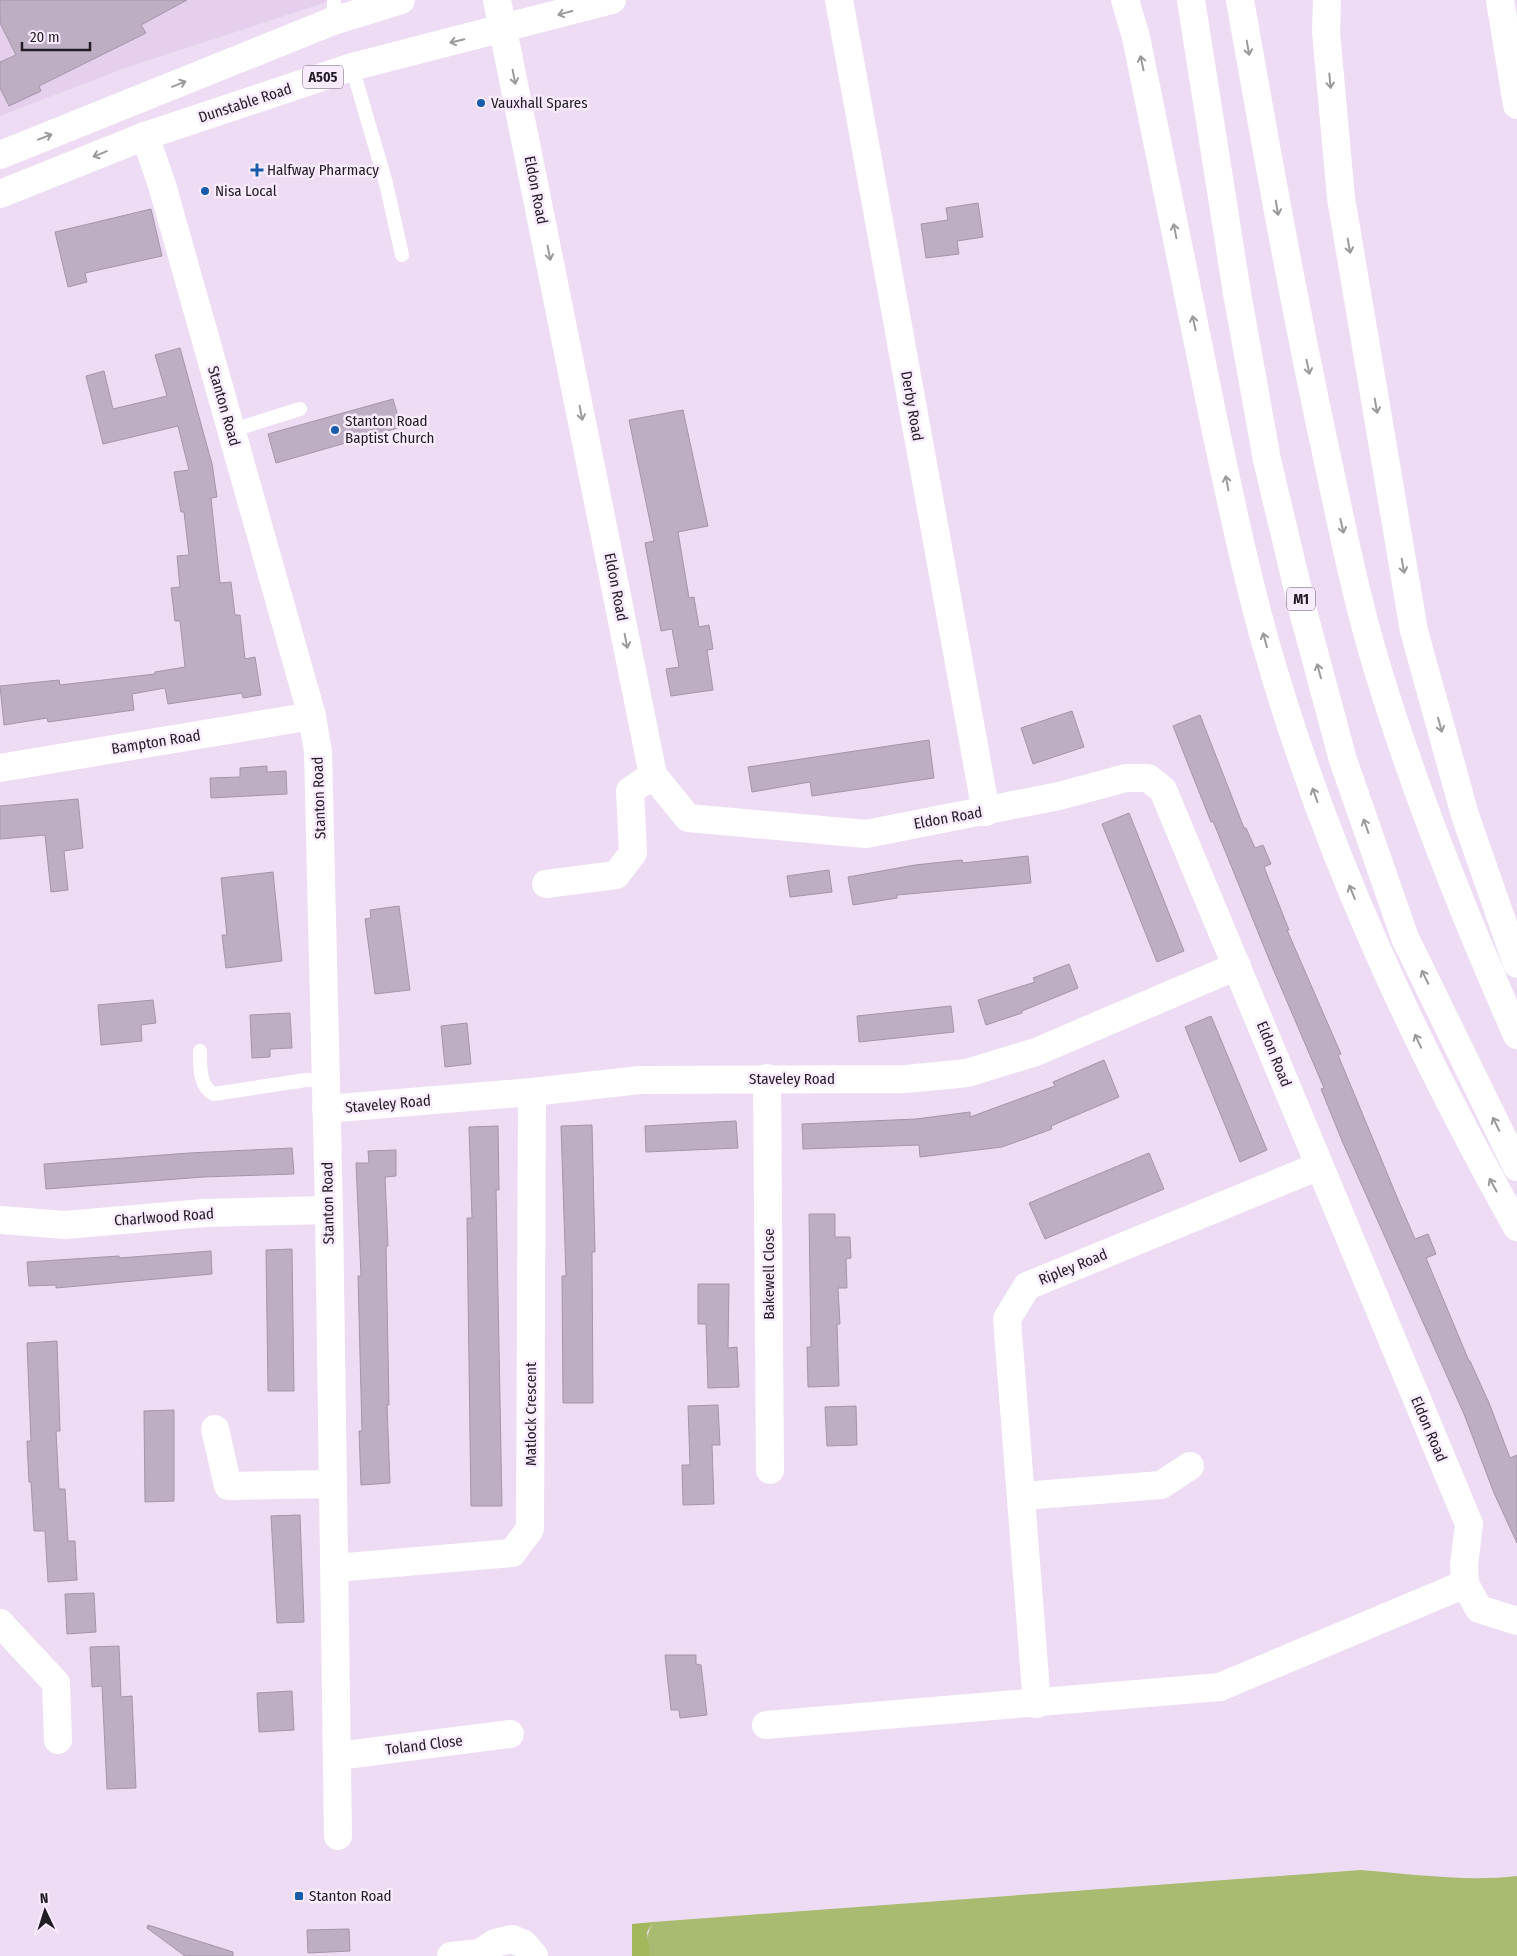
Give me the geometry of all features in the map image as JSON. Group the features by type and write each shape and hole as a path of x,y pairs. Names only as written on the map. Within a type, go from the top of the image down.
{"main road":[{"path":"0,155 345,8 401,0"},
{"name":"Eldon Road","path":"497,0 653,775 688,818 866,834 986,812 1059,796 1126,778 1148,778 1163,790 1238,966 1319,1166 1469,1524 1464,1565 1465,1584"},
{"name":"Dunstable Road","path":"0,194 145,136 352,67 612,0"},
{"name":"Derby Road","path":"839,0 986,812"},
{"path":"1125,0 1138,46 1239,541 1267,649 1311,784 1362,918 1435,1077 1517,1227"},
{"name":"M1","path":"1191,0 1237,293 1267,460 1304,614 1343,760 1405,938 1517,1167"},
{"path":"1240,0 1291,288 1342,525 1376,665 1425,813 1478,947 1517,1035"},
{"path":"1327,0 1326,32 1341,198 1414,631 1465,815 1517,964"},
{"path":"1500,0 1511,44 1517,105"},
{"name":"Stanton Road","path":"145,136 162,185 312,716 318,752 329,1210 338,1836"},
{"name":"Bampton Road","path":"0,768 312,716"},
{"path":"546,884 616,875 633,853 630,792 653,775"},
{"name":"Staveley Road","path":"326,1109 532,1092 640,1080 767,1078 906,1079 967,1073 1036,1052 1238,966"},
{"name":"Bakewell Close","path":"767,1078 770,1470"},
{"name":"Matlock Crescent","path":"335,1568 512,1553 530,1529 532,1092"},
{"name":"Ripley Road","path":"1037,1704 1007,1319 1027,1286 1319,1166"},
{"name":"Charlwood Road","path":"0,1220 65,1225 204,1213 329,1210"},
{"path":"215,1429 228,1486 332,1484"},
{"path":"1022,1496 1161,1485 1190,1466"},
{"path":"766,1725 1037,1704 1220,1687 1465,1584 1479,1609 1517,1621"},
{"path":"0,1622 56,1683 58,1740"},
{"name":"Toland Close","path":"338,1756 510,1734"},
{"path":"452,1956 481,1955 495,1943 512,1939 524,1944 534,1956"}],"lane":[{"path":"352,67 386,183 402,255"},
{"path":"230,430 300,410"},
{"path":"200,1051 204,1083 210,1092 214,1094 306,1080 325,1080"}],"shaded area":[{"path":"0,0 333,0 125,68 0,116"}],"green space":[{"path":"1361,1870 1459,1878 1517,1876 1517,1956 650,1956 648,1946 648,1934 653,1922"},
{"path":"653,1922 647,1932 650,1956 632,1956 632,1924"}],"building":[{"path":"0,0 187,0 141,25 146,33 39,86 41,91 9,106 0,88 0,62 16,55 0,23"},
{"path":"978,203 983,237 957,241 959,254 926,258 921,224 948,220 946,208"},
{"path":"151,209 162,256 85,273 87,282 68,287 55,232"},
{"path":"180,348 212,464 217,497 211,498 220,583 231,582 235,615 240,615 245,659 255,657 261,695 243,698 242,693 168,704 165,688 132,694 134,710 48,722 47,718 4,725 0,686 59,680 60,685 155,674 155,672 185,667 180,621 175,621 171,588 180,587 177,556 189,555 184,512 181,512 174,472 189,470 178,426 103,444 86,376 104,371 113,409 167,396 155,355"},
{"name":"Stanton Road Baptist Church","path":"393,399 401,427 276,463 268,434"},
{"path":"683,410 708,526 678,532 689,598 694,597 699,627 709,625 713,649 707,650 713,690 671,696 666,669 679,667 672,629 661,631 645,543 654,541 629,420"},
{"path":"1072,711 1084,747 1033,764 1021,728"},
{"path":"1200,715 1244,828 1246,828 1255,848 1263,845 1271,864 1264,867 1289,930 1287,930 1341,1054 1338,1055 1399,1202 1415,1239 1428,1234 1436,1254 1426,1258 1469,1361 1489,1403 1510,1458 1517,1455 1517,1543 1494,1493 1464,1414 1343,1143 1321,1089 1324,1088 1213,821 1211,822 1173,726"},
{"path":"929,740 934,778 812,796 810,782 752,792 748,767"},
{"path":"267,766 267,772 286,771 287,794 211,798 210,778 240,777 240,768"},
{"path":"78,799 83,848 64,851 68,890 51,892 45,835 0,839 0,806"},
{"path":"1129,813 1184,951 1157,962 1102,824"},
{"path":"1028,856 1031,883 897,895 897,898 853,905 848,877 915,865 962,860 963,863"},
{"path":"829,870 832,892 790,897 787,876"},
{"path":"273,872 282,961 226,968 222,935 227,935 221,878"},
{"path":"399,906 410,990 375,994 365,919 371,918 370,910"},
{"path":"1069,964 1078,988 1022,1011 1022,1013 986,1025 978,1000 1035,982 1033,978"},
{"path":"153,1000 156,1023 141,1025 142,1041 101,1045 98,1005"},
{"path":"951,1006 954,1032 859,1042 857,1016"},
{"path":"290,1013 292,1048 270,1049 270,1057 252,1058 250,1015"},
{"path":"1211,1016 1267,1150 1240,1162 1185,1027"},
{"path":"467,1023 471,1064 445,1067 441,1026"},
{"path":"1104,1060 1119,1097 1051,1126 1052,1129 1002,1147 920,1157 919,1145 803,1149 802,1124 916,1119 970,1112 970,1117 1055,1086 1053,1082"},
{"path":"736,1121 738,1148 646,1152 645,1126"},
{"path":"592,1125 595,1252 592,1252 593,1403 563,1403 562,1276 566,1276 561,1126"},
{"path":"498,1126 499,1190 496,1190 502,1506 471,1506 467,1218 472,1218 469,1127"},
{"path":"292,1148 294,1174 203,1177 46,1189 44,1164 189,1153"},
{"path":"396,1150 396,1176 385,1177 388,1246 386,1246 389,1405 387,1405 390,1483 361,1485 359,1431 362,1431 358,1276 361,1276 356,1163 369,1163 368,1151"},
{"path":"1149,1153 1164,1189 1045,1239 1029,1203"},
{"path":"809,1214 835,1214 835,1237 850,1237 851,1258 846,1259 847,1288 838,1288 840,1324 837,1324 839,1386 808,1387 807,1347 811,1347"},
{"path":"292,1249 294,1391 268,1391 266,1250"},
{"path":"211,1251 212,1274 56,1288 56,1285 29,1286 27,1262"},
{"path":"698,1284 729,1284 728,1348 737,1347 739,1387 708,1388 706,1324 698,1324"},
{"path":"57,1341 60,1431 56,1431 59,1489 65,1489 68,1541 75,1541 77,1580 48,1582 45,1531 34,1531 31,1482 29,1482 27,1441 31,1441 27,1343"},
{"path":"718,1405 720,1445 712,1445 714,1504 683,1505 682,1465 690,1465 688,1406"},
{"path":"856,1406 857,1445 827,1446 825,1407"},
{"path":"174,1410 174,1501 145,1502 144,1411"},
{"path":"300,1515 304,1622 277,1623 271,1516"},
{"path":"94,1593 96,1632 67,1634 65,1594"},
{"path":"119,1646 121,1697 132,1696 136,1788 107,1789 102,1686 92,1687 90,1647"},
{"path":"665,1655 696,1655 696,1664 701,1665 707,1715 680,1718 679,1710 671,1710"},
{"path":"292,1691 294,1730 259,1732 257,1693"},
{"path":"148,1925 233,1952 233,1956 185,1956 147,1928"},
{"path":"349,1929 350,1951 308,1953 307,1930"}],"place":[{"name":"Vauxhall Spares","path":"481,103"},
{"name":"Halfway Pharmacy","path":"257,170"},
{"name":"Nisa Local","path":"205,191"},
{"name":"Stanton Road Baptist Church","path":"335,430"},
{"name":"Stanton Road","path":"299,1896"}]}
